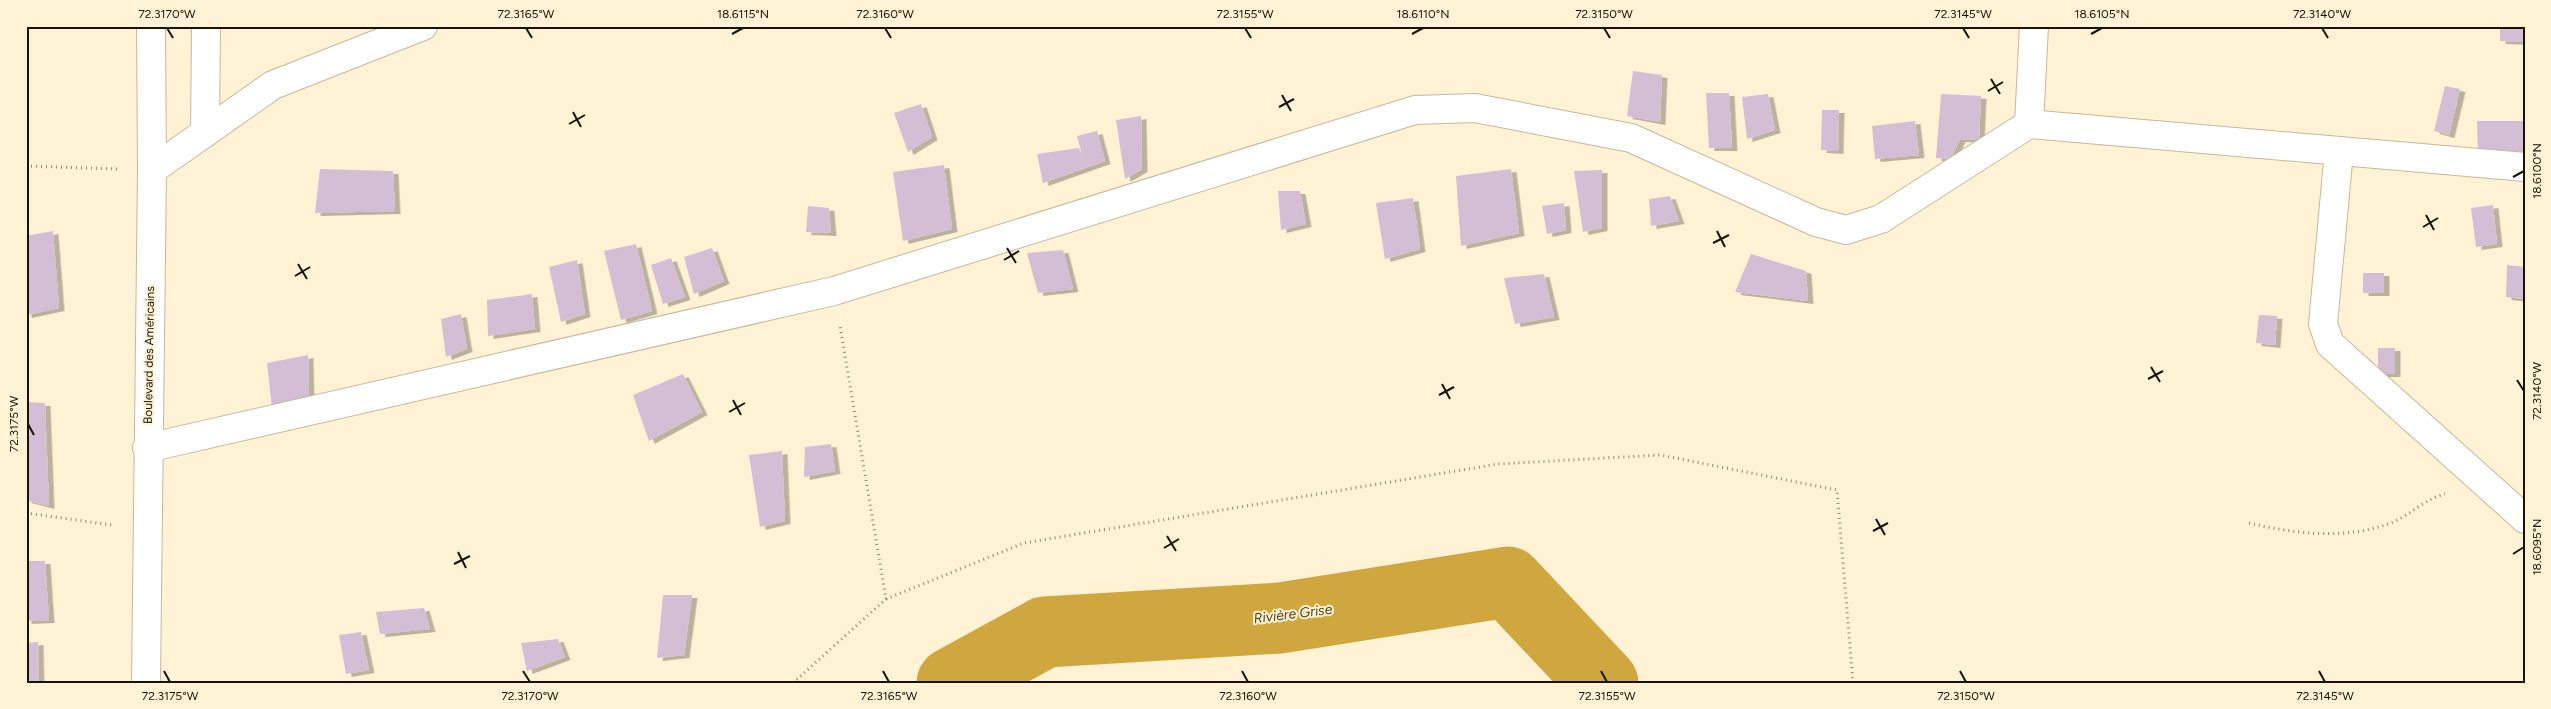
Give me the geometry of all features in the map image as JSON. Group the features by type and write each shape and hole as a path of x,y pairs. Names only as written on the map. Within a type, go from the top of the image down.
{"street":[{"name":"Boulevard des Américains","path":"146,683 147,448 152,170 151,26"},
{"path":"205,133 206,26"},
{"path":"152,170 273,85 423,26"},
{"path":"2029,124 2034,26"},
{"path":"147,448 834,291 1415,110 1474,108 1631,138 1816,222 1846,230 1881,218 2029,124 2525,167"},
{"path":"2339,151 2323,324 2330,344 2341,356 2525,520"}],"path":[{"path":"26,166 152,170"},
{"path":"834,291 886,599"},
{"path":"793,683 886,599 1024,543 1498,464 1660,455 1837,490 1853,683"},
{"path":"2249,523 2285,530 2348,534 2391,523 2441,495 2448,494"},
{"path":"26,513 148,529"}],"building":[{"path":"2500,26 2523,26 2525,42 2500,41"},
{"path":"1633,71 1662,75 1660,122 1627,116"},
{"path":"2445,86 2460,89 2449,135 2434,131"},
{"path":"1706,93 1729,93 1732,148 1709,148"},
{"path":"1768,94 1775,130 1747,139 1742,97"},
{"path":"1941,94 1981,96 1979,140 1960,139 1951,159 1936,158"},
{"path":"921,104 932,137 908,152 894,113"},
{"path":"1822,110 1839,110 1838,151 1821,150"},
{"path":"1141,116 1142,169 1125,179 1116,120"},
{"path":"1915,121 1919,155 1875,159 1872,126"},
{"path":"2477,121 2525,121 2525,158 2478,159"},
{"path":"1097,131 1105,161 1043,183 1037,154 1079,148 1084,163 1077,136"},
{"path":"944,165 952,229 903,241 893,172"},
{"path":"320,169 393,171 395,211 315,213"},
{"path":"1511,169 1519,233 1461,246 1456,176"},
{"path":"1602,170 1602,228 1583,232 1574,171"},
{"path":"1278,191 1300,191 1306,224 1281,230"},
{"path":"1670,196 1679,221 1651,226 1649,199"},
{"path":"1413,198 1420,249 1385,259 1376,203"},
{"path":"1564,203 1566,230 1547,234 1542,206"},
{"path":"2493,205 2497,244 2476,247 2471,208"},
{"path":"808,206 829,208 831,233 806,232"},
{"path":"53,231 59,308 26,315 26,236"},
{"path":"636,244 652,311 621,320 604,251"},
{"path":"712,248 724,281 694,294 684,257"},
{"path":"1063,250 1073,289 1038,293 1027,253"},
{"path":"1751,254 1806,271 1808,301 1735,292"},
{"path":"671,258 685,297 663,304 651,265"},
{"path":"577,260 585,314 561,322 549,267"},
{"path":"2507,265 2525,267 2525,299 2506,297"},
{"path":"2363,273 2384,273 2384,293 2363,293"},
{"path":"1544,274 1554,317 1515,324 1504,278"},
{"path":"532,294 535,329 488,336 487,300"},
{"path":"461,314 467,349 446,357 441,319"},
{"path":"2259,315 2277,316 2275,345 2256,343"},
{"path":"2378,348 2395,348 2395,374 2378,374"},
{"path":"308,355 309,402 272,408 267,363"},
{"path":"683,374 702,412 649,441 633,395"},
{"path":"26,402 45,403 49,506 26,500"},
{"path":"831,444 835,471 804,477 805,447"},
{"path":"782,451 785,521 760,527 749,455"},
{"path":"26,561 45,561 49,620 26,621"},
{"path":"663,595 692,595 684,655 657,658"},
{"path":"424,608 430,629 380,634 376,612"},
{"path":"361,632 369,670 346,674 339,635"},
{"path":"558,639 565,657 527,671 521,643"},
{"path":"38,642 39,683 26,683 26,643"}],"waterway":[{"name":"Rivière Grise","path":"952,683 1045,632 1280,618 1508,582 1603,683"}]}
